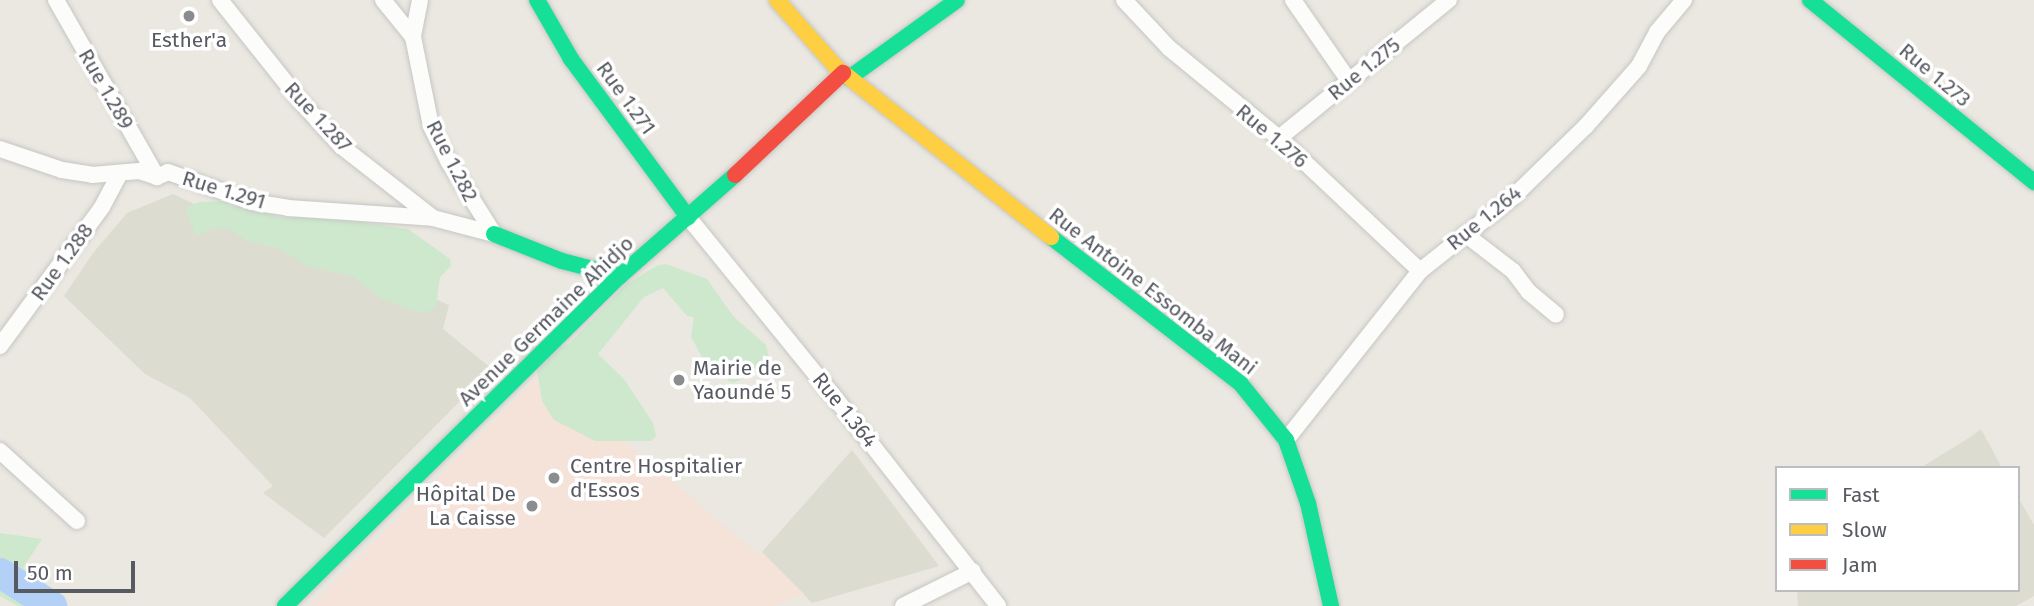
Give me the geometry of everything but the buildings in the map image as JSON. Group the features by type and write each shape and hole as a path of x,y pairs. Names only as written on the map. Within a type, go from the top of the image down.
{"main road":[{"name":"Rue 1.271","path":"537,0 571,59 688,217"},
{"name":"Rue Antoine Essomba Mani","path":"777,0 843,73 1240,383 1286,440 1308,503 1331,606"},
{"path":"843,73 929,0"},
{"path":"843,73 957,0"},
{"name":"Rue 1.273","path":"1810,0 2034,182"},
{"name":"Avenue Germaine Ahidjo","path":"285,606 620,276 688,217 843,73"},
{"path":"494,234 562,261 620,276"}],"street":[{"name":"Rue 1.289","path":"56,0 157,177"},
{"name":"Rue 1.287","path":"220,0 302,103 341,146 433,218"},
{"path":"383,0 413,37"},
{"name":"Rue 1.282","path":"420,0 413,37 431,126 454,171 494,234"},
{"name":"Rue 1.276","path":"1124,0 1169,48 1279,138 1420,271"},
{"path":"1293,0 1349,81"},
{"name":"Rue 1.264","path":"1286,440 1420,271 1513,197 1586,126 1639,66 1657,32 1684,0"},
{"name":"Rue 1.275","path":"1279,138 1444,2"},
{"name":"Rue 1.291","path":"0,149 62,170 119,175 139,171 157,177 168,172 218,192 288,208 433,218 494,234"},
{"name":"Rue 1.288","path":"0,346 102,207 119,175"},
{"name":"Rue 1.364","path":"688,217 973,571 998,606"},
{"path":"1465,234 1513,271 1528,292 1556,315"},
{"path":"0,451 77,521"},
{"path":"903,606 973,571"}],"shaded area":[{"path":"173,194 209,211 312,245 449,305 443,329 492,369 324,538 263,493 273,486 190,398 145,374 64,296 93,253 127,213"},
{"name":"Centre Hospitalier d'Essos","path":"542,372 758,554 762,552 804,594 774,606 311,606"},
{"path":"1981,429 2001,466 1923,466"},
{"path":"852,450 939,566 812,603 762,552"},
{"path":"2020,500 2034,525 2034,596 2016,606 1798,606 1797,592 2020,592"}],"green space":[{"path":"229,201 228,205 285,218 313,215 408,229 450,259 451,266 440,277 436,305 431,311 416,312 381,298 352,276 308,266 280,249 245,240 228,228 213,229 196,236 185,208 199,202"},
{"path":"666,264 707,279 733,316 766,345 769,358 747,377 733,383 727,380 728,373 706,364 691,337 694,317 687,316 663,288 644,297 598,354 624,379 653,423 656,436 651,441 595,441 554,420 542,401 536,364 550,351 570,343 625,285 658,265"},
{"path":"0,533 42,539 23,568 61,606 18,606 0,596"}],"waterway":[{"path":"0,573 52,606"}],"traffic: fast":[{"path":"537,0 571,59 688,217"},
{"path":"849,78 957,0"},
{"path":"1810,0 2034,182"},
{"path":"285,606 620,276 735,175"},
{"path":"494,234 562,261 620,276"},
{"path":"1051,237 1240,383 1286,440 1308,503 1331,606"}],"traffic: slow":[{"path":"777,0 837,68 1051,237"}],"traffic: jam":[{"path":"735,175 843,73"}],"place":[{"name":"Esther'a","path":"189,16"},
{"name":"Mairie de Yaoundé 5","path":"679,380"},
{"name":"Centre Hospitalier d'Essos","path":"554,478"},
{"name":"Hôpital De La Caisse","path":"532,506"}]}
